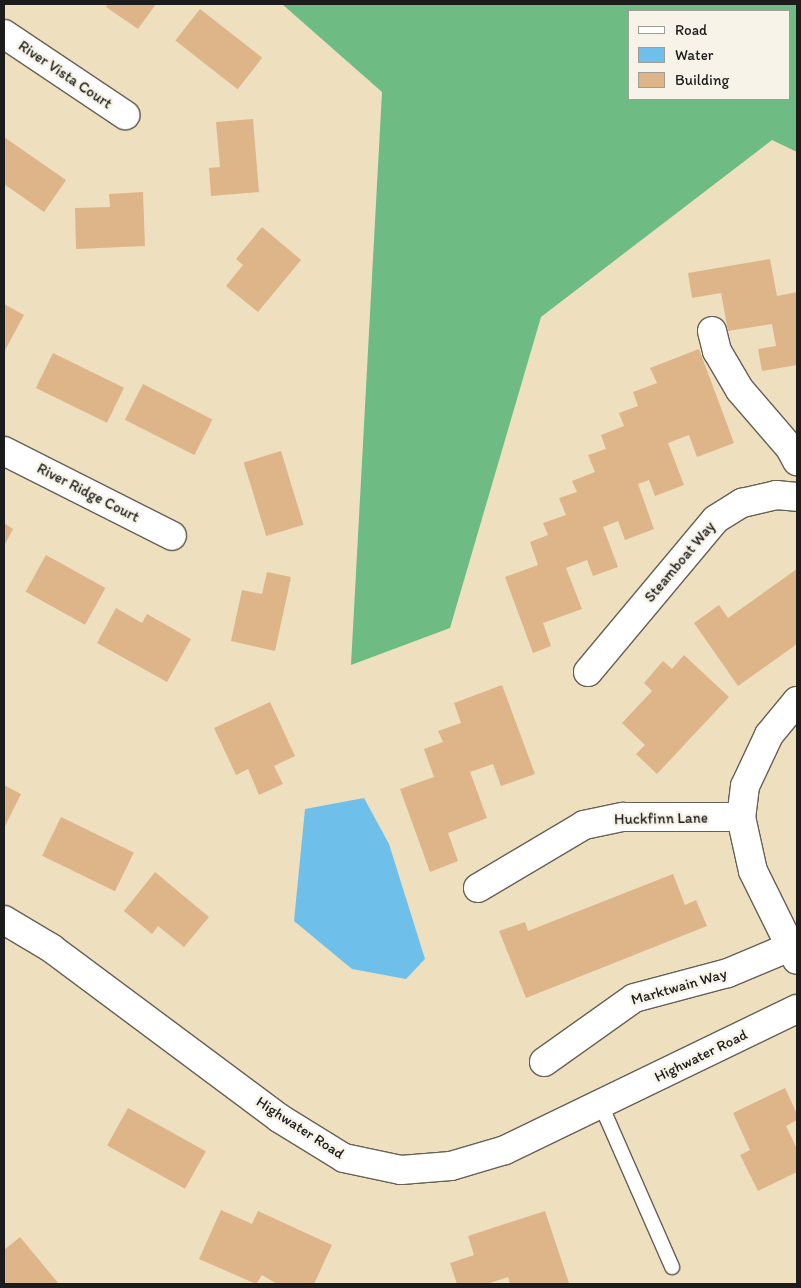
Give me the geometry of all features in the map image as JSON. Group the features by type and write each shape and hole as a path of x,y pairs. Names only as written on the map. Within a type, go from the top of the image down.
{"street":[{"name":"River Vista Court","path":"4,34 125,115"},
{"path":"712,331 717,351 740,390 790,448 797,461"},
{"name":"River Ridge Court","path":"4,451 172,536"},
{"name":"Steamboat Way","path":"588,672 716,519 742,503 776,495 797,497"},
{"path":"795,950 753,871 741,818 745,786 769,736 797,701"},
{"name":"Huckfinn Lane","path":"478,888 584,825 623,817 741,818"},
{"name":"Highwater Road","path":"4,920 51,948 279,1118 344,1158 364,1164 401,1170 451,1166 505,1150 797,1009"},
{"name":"Marktwain Way","path":"544,1062 634,998 728,973 795,950"}],"lane":[{"path":"601,1105 672,1268"}],"green space":[{"path":"282,4 797,4 797,152 772,140 541,317 450,628 351,665 382,92"}],"water":[{"path":"364,798 389,844 425,959 406,979 352,969 294,921 305,809"}],"building":[{"path":"108,4 156,4 138,29 106,7"},
{"path":"200,9 262,58 238,89 175,41"},
{"path":"253,119 259,192 211,196 209,168 220,167 216,122"},
{"path":"4,137 66,180 44,212 4,184"},
{"path":"143,192 145,246 76,249 75,208 110,207 109,194"},
{"path":"262,227 301,260 258,312 226,286 243,265 236,259"},
{"path":"770,259 777,296 797,292 797,365 762,371 758,349 776,346 772,324 728,331 721,293 692,298 688,273"},
{"path":"4,304 24,315 4,352"},
{"path":"699,349 734,443 697,457 689,435 668,443 684,485 655,496 649,480 638,484 654,529 625,540 618,521 603,527 618,567 593,576 587,560 566,568 582,609 543,623 551,646 533,653 505,577 538,565 530,542 548,535 543,523 566,515 559,498 577,492 572,481 595,472 588,455 606,449 601,435 624,426 619,413 638,406 633,392 657,383 650,368"},
{"path":"53,353 124,388 107,423 36,388"},
{"path":"143,384 212,419 194,455 125,420"},
{"path":"281,451 304,525 266,536 244,462"},
{"path":"4,523 13,529 4,546"},
{"path":"46,555 105,588 85,625 26,592"},
{"path":"797,569 797,644 738,686 694,623 719,605 728,618"},
{"path":"267,572 291,577 275,651 231,641 242,590 262,594"},
{"path":"116,608 142,623 147,614 191,639 167,682 97,643"},
{"path":"684,655 729,697 657,774 636,754 645,745 622,723 652,691 644,683 663,661 672,669"},
{"path":"502,685 535,774 501,786 493,764 470,772 487,818 448,833 458,861 430,872 400,789 434,777 424,749 443,742 438,731 461,723 454,703"},
{"path":"270,702 295,756 274,766 283,784 259,795 248,769 236,775 214,728"},
{"path":"4,785 21,794 4,828"},
{"path":"61,817 134,853 115,891 42,856"},
{"path":"155,872 209,917 184,947 158,926 152,934 124,911"},
{"path":"673,874 685,905 696,900 707,926 526,998 499,931 525,922 528,931"},
{"path":"785,1088 797,1114 797,1120 786,1126 797,1149 797,1172 758,1191 740,1155 750,1150 733,1113"},
{"path":"128,1108 206,1151 185,1189 107,1146"},
{"path":"221,1210 252,1224 258,1211 332,1245 314,1284 277,1284 262,1275 256,1284 199,1259"},
{"path":"545,1211 569,1283 510,1284 508,1277 487,1284 457,1284 450,1263 474,1255 468,1236"},
{"path":"20,1237 59,1284 5,1284 4,1250"}]}
